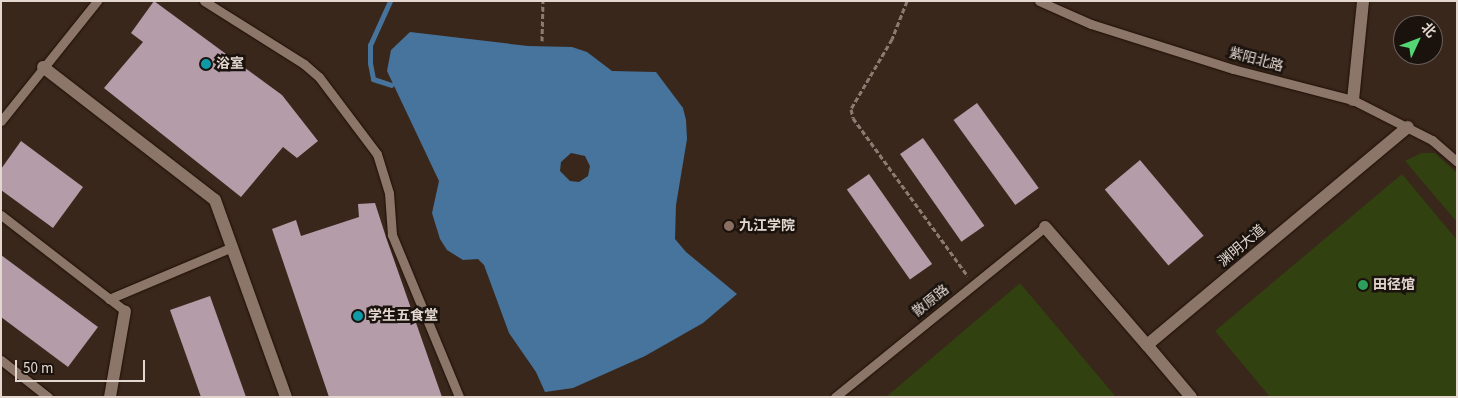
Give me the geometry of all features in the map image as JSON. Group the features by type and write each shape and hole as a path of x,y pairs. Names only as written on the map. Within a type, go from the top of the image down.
{"street":[{"path":"1352,100 1364,1"},
{"path":"43,67 215,200 286,397"},
{"name":"渊明大道","path":"1147,345 1408,127"},
{"path":"1045,227 1190,397"},
{"path":"110,397 125,312"}],"lane":[{"path":"1,121 97,1"},
{"path":"204,1 304,64 377,154 389,193 392,235 459,397"},
{"name":"紫阳北路","path":"1039,1 1091,24 1233,69 1352,100 1432,140 1457,162"},
{"path":"1,216 125,312"},
{"name":"散原路","path":"835,397 1045,227"},
{"path":"109,299 232,247"},
{"path":"1,360 48,397"}],"path":[{"path":"542,41 543,1"},
{"path":"907,1 892,40 851,109 853,118 974,285"}],"green space":[{"path":"1421,153 1435,153 1457,173 1457,222 1405,161"},
{"name":"田径馆","path":"1402,174 1457,240 1457,397 1270,397 1215,331"},
{"path":"1020,283 1116,397 886,397"}],"water":[{"path":"410,32 528,46 572,47 587,52 612,71 656,72 683,108 686,120 687,139 676,205 675,239 686,252 737,294 703,323 645,356 573,388 545,392 536,372 509,333 484,265 478,259 463,260 447,250 440,239 432,213 439,181 387,71 391,50","holes":["571,153 585,156 590,166 588,176 579,182 570,181 560,171 561,162"]}],"building":[{"path":"154,1 282,95 318,141 297,158 283,147 241,197 104,88 143,42 131,33"},
{"path":"977,103 1039,188 1015,205 954,120"},
{"path":"923,138 984,226 961,242 900,154"},
{"path":"21,141 83,187 53,228 1,190 1,169"},
{"path":"1140,160 1204,236 1168,265 1105,190"},
{"path":"869,174 932,264 910,280 847,189"},
{"name":"学生五食堂","path":"375,203 442,397 329,397 272,229 296,220 301,236 359,217 358,204"},
{"path":"1,255 98,327 68,367 1,317"},
{"path":"210,296 246,397 201,397 170,310"}],"waterway":[{"path":"390,1 370,45 370,63 373,79 391,85"}],"place":[{"name":"浴室","path":"206,64"},
{"name":"九江学院","path":"729,226"},
{"name":"田径馆","path":"1363,285"},
{"name":"学生五食堂","path":"358,316"}]}
